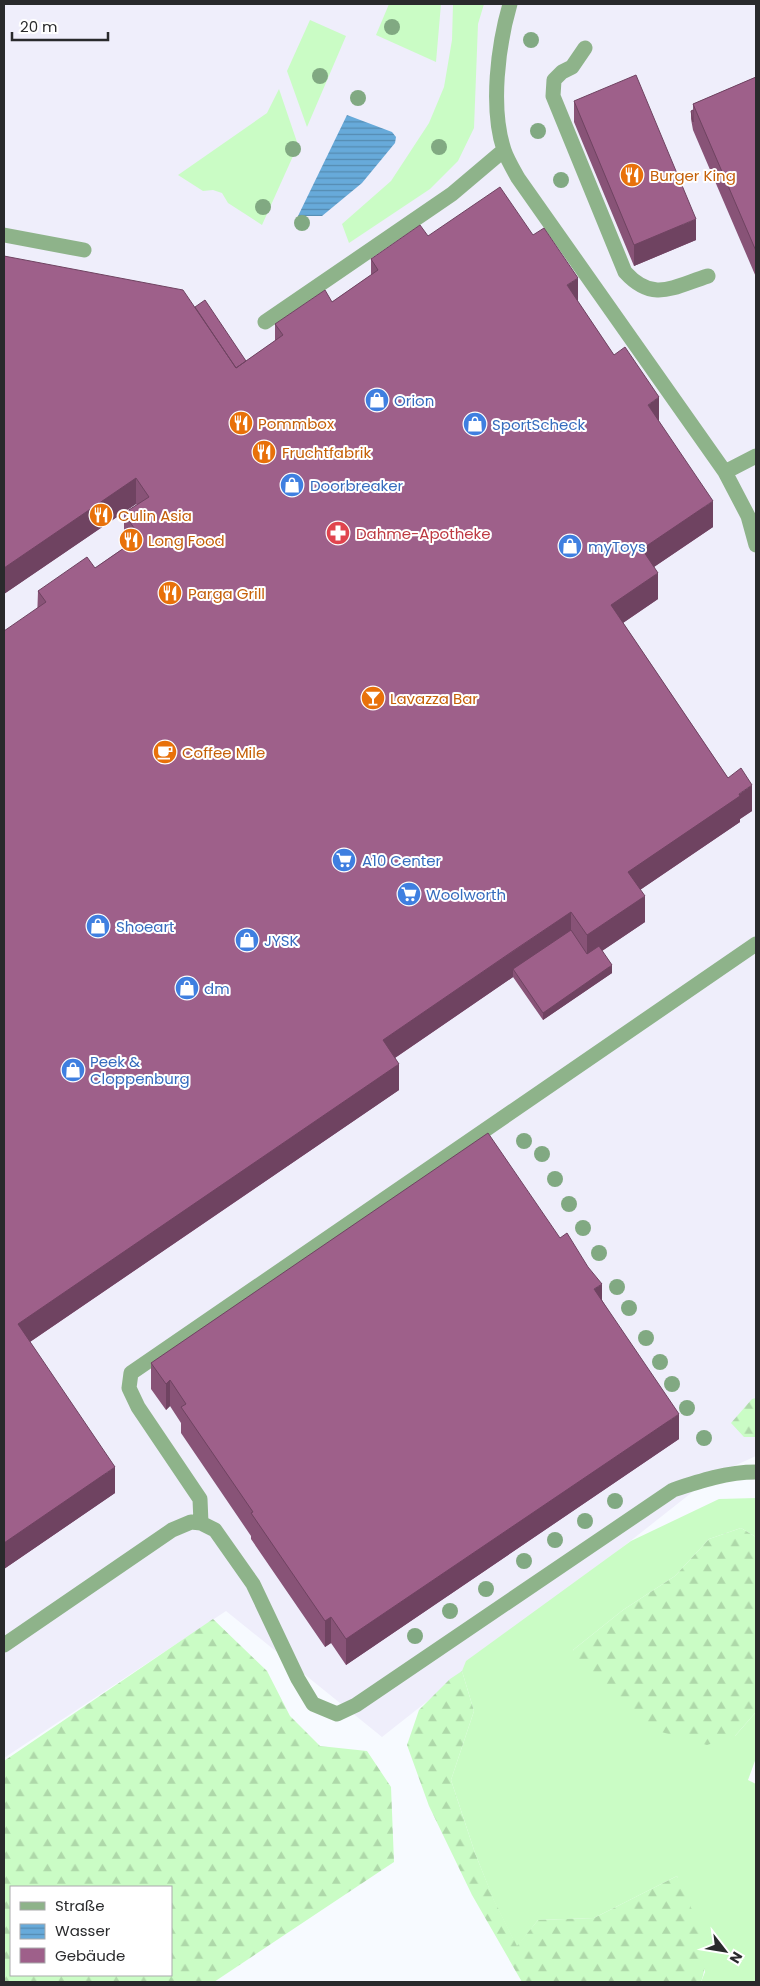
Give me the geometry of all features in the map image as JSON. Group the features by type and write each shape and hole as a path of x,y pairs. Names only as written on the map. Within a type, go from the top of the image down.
{"lane":[{"path":"510,4 499,68 498,90 499,126 504,150 518,178 725,472 748,516 756,545"},
{"path":"585,48 572,67 562,72 554,80 553,96 625,272 637,285 654,291 708,276"},
{"path":"265,322 452,194 504,150"},
{"path":"4,235 84,250"},
{"path":"725,472 756,456"},
{"path":"201,1522 200,1499 138,1407 129,1388 131,1373 756,944"},
{"path":"4,1645 172,1530 191,1522 201,1522 215,1530 253,1584 298,1678 313,1704 337,1714 356,1705 645,1507 673,1490 701,1480 742,1472 756,1472"}],"shaded area":[{"path":"4,4 756,4 756,1456 714,1475 382,1737 226,1611 4,1758"}],"green space":[{"path":"389,4 441,4 436,62 376,35"},
{"path":"453,4 484,4 478,24 474,128 458,161 430,189 349,243 342,224 391,181 429,123 444,87 452,40"},
{"path":"310,20 346,36 307,127 287,71"},
{"path":"279,89 298,145 262,225 228,203 222,193 213,190 203,191 178,175 267,113"},
{"path":"756,1398 756,1437 744,1437 731,1423 752,1399"},
{"path":"756,1498 756,1537 741,1528 709,1539 675,1576 623,1610 573,1650 735,1736 756,1712 756,1758 748,1780 756,1784 756,1982 701,1982 705,1972 677,1876 594,1918 538,1920 517,1947 494,1901 475,1853 451,1780 474,1711 462,1671 466,1661 631,1541 719,1499"},
{"path":"741,1528 756,1537 756,1712 735,1736 707,1745 658,1731 596,1685 573,1650 623,1610 675,1576 709,1539"},
{"path":"213,1619 267,1671 290,1716 320,1746 367,1751 391,1787 394,1862 214,1982 4,1982 4,1761"},
{"path":"462,1671 474,1711 451,1780 475,1853 494,1900 517,1946 538,1920 594,1918 677,1876 694,1914 703,1942 705,1956 701,1982 522,1982 472,1895 429,1806 407,1745 419,1710 450,1679"}],"water":[{"path":"347,115 392,132 396,137 395,143 362,183 322,216 298,216"}],"building":[{"path":"636,75 696,219 634,245 574,101"},
{"path":"756,77 756,251 693,104"},
{"name":"A10 Center","path":"500,187 533,235 544,228 578,278 567,285 614,355 625,347 659,397 648,405 713,501 642,549 658,573 611,605 728,778 741,768 752,785 739,794 740,796 628,872 645,896 587,935 571,912 513,951 383,1040 399,1064 18,1324 115,1467 4,1543 4,631 46,602 38,591 87,557 95,568 140,537 124,513 149,497 136,478 4,568 4,256 183,290 236,368 283,335 275,324 325,290 332,302 378,270 371,259 420,225 428,236"},
{"path":"205,300 246,361 236,368 195,307"},
{"path":"571,930 587,954 599,946 612,965 543,1013 513,969"},
{"path":"488,1133 560,1238 567,1233 588,1267 602,1284 594,1289 679,1414 346,1639 331,1617 325,1621 181,1407 186,1404 170,1380 166,1384 151,1363"}],"place":[{"name":"Burger King","path":"632,175"},
{"name":"Orion","path":"377,400"},
{"name":"Pommbox","path":"241,423"},
{"name":"SportScheck","path":"475,424"},
{"name":"Fruchtfabrik","path":"264,452"},
{"name":"Doorbreaker","path":"292,485"},
{"name":"Culin Asia","path":"101,515"},
{"name":"Dahme-Apotheke","path":"338,533"},
{"name":"Long Food","path":"131,540"},
{"name":"myToys","path":"570,546"},
{"name":"Parga Grill","path":"170,593"},
{"name":"Lavazza Bar","path":"373,698"},
{"name":"Coffee Mile","path":"165,752"},
{"name":"A10 Center","path":"344,860"},
{"name":"Woolworth","path":"409,894"},
{"name":"Shoeart","path":"98,926"},
{"name":"JYSK","path":"247,940"},
{"name":"dm","path":"187,988"},
{"name":"Peek & Cloppenburg","path":"73,1070"}]}
